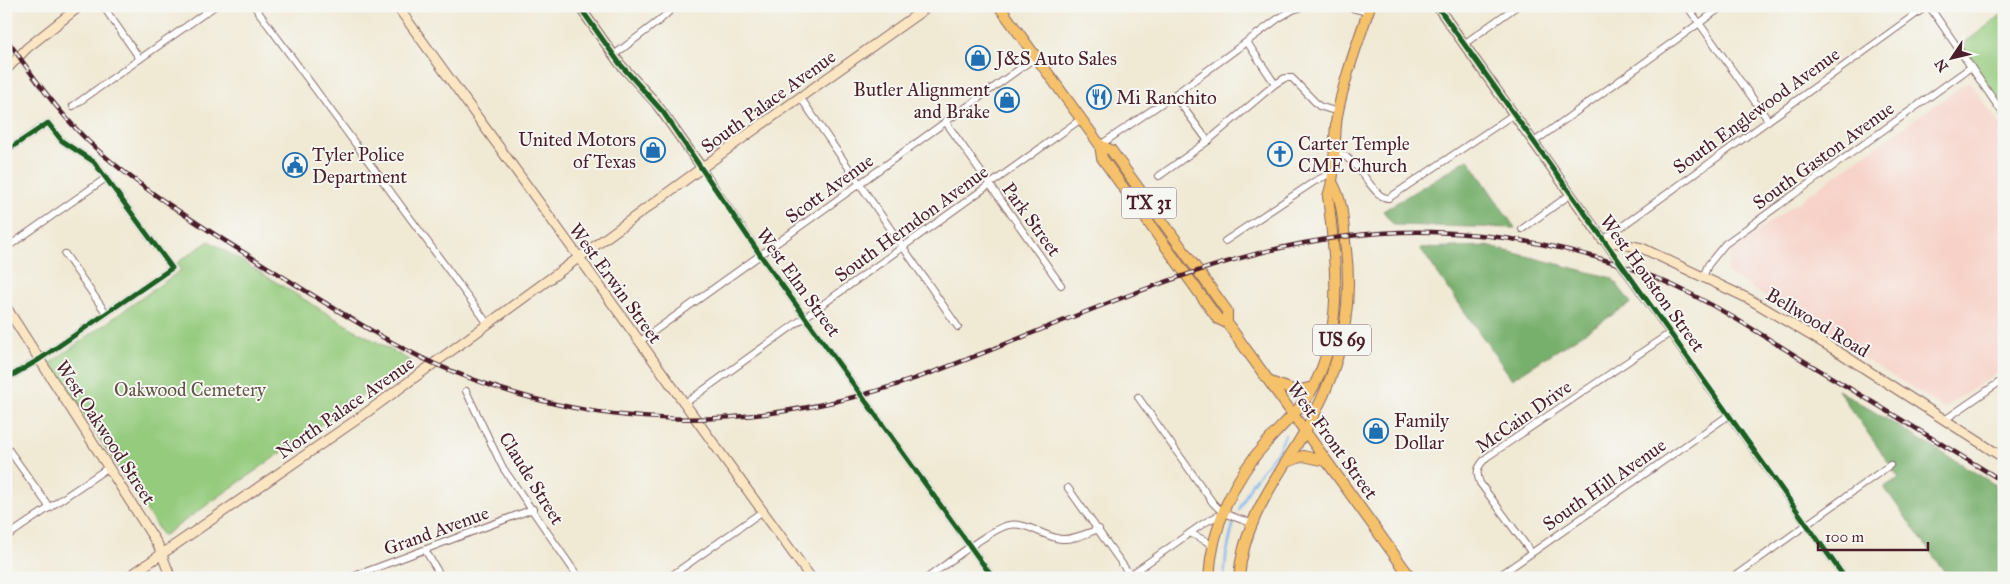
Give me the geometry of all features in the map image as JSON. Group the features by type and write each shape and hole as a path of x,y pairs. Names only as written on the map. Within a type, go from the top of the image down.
{"main road":[{"path":"6,70 27,48 80,6"},
{"name":"West Erwin Street","path":"397,6 811,578"},
{"name":"West Elm Street","path":"579,6 614,55 656,102 702,168"},
{"name":"South Palace Avenue","path":"578,258 800,97 930,6"},
{"name":"West Front Street","path":"999,6 1100,145 1110,150 1195,266 1227,311 1227,323 1411,578"},
{"name":"West Houston Street","path":"1436,6 1603,240"},
{"name":"US 69","path":"1239,578 1244,546 1251,523 1263,497 1305,432 1323,398 1334,369 1344,333 1348,304 1348,275 1340,195 1333,184 1333,151 1338,112 1369,9"},
{"name":"US 69","path":"1209,578 1213,548 1223,513 1234,488 1249,464 1313,387 1329,345 1336,300 1336,261 1328,196 1333,184"},
{"name":"Bellwood Road","path":"1603,240 1642,248 1749,299 1946,419 2004,458"},
{"name":"North Palace Avenue","path":"127,578 359,418 578,258"},
{"name":"West Oakwood Street","path":"6,308 109,467 162,555 171,578"},
{"path":"1270,382 1296,391 1313,387"},
{"path":"1284,464 1298,456 1326,461"}],"street":[{"path":"103,6 140,60"},
{"path":"73,106 215,6"},
{"path":"254,6 488,324"},
{"path":"614,55 660,20 675,6"},
{"path":"1100,145 1174,95 1288,12 1305,6"},
{"path":"1344,6 1369,9"},
{"path":"1464,44 1517,6"},
{"path":"1687,6 1768,120"},
{"path":"1534,142 1723,6"},
{"path":"1928,6 2004,115"},
{"name":"South Englewood Avenue","path":"1603,240 1928,6"},
{"path":"1246,42 1275,84"},
{"name":"Scott Avenue","path":"639,342 1036,57"},
{"name":"South Gaston Avenue","path":"1703,278 1708,266 1725,244 1971,67"},
{"path":"1159,176 1208,141 1275,84 1285,78 1292,78 1319,106 1338,112"},
{"path":"1174,95 1208,141"},
{"path":"800,97 958,327"},
{"path":"1333,151 1344,154 1356,163 1377,194 1384,198 1393,196 1514,114"},
{"name":"South Herndon Avenue","path":"684,404 1081,119"},
{"name":"Park Street","path":"945,121 989,186 1061,285"},
{"path":"6,151 48,122 62,141 90,158 172,268 40,359 6,379"},
{"name":"West Elm Street","path":"702,168 761,256 993,578"},
{"path":"1225,241 1315,181 1332,173"},
{"path":"6,248 106,178"},
{"path":"1522,229 1571,194"},
{"name":"West Houston Street","path":"1603,240 1845,578"},
{"path":"65,254 106,313"},
{"name":"McCain Drive","path":"1531,552 1480,483 1476,473 1478,466 1487,457 1670,332"},
{"path":"1946,419 2004,379"},
{"name":"Claude Street","path":"466,391 503,468 579,578"},
{"path":"1138,397 1213,503 1223,513 1251,523"},
{"name":"South Hill Avenue","path":"1496,578 1729,415"},
{"path":"6,446 50,508"},
{"path":"1732,578 1890,465"},
{"path":"6,538 109,467"},
{"path":"1068,488 1099,529 1128,576 1190,533 1223,513"},
{"name":"Grand Avenue","path":"349,578 533,509"},
{"path":"668,578 763,512"},
{"path":"927,578 971,547 1009,525 1030,528 1061,539 1071,538 1099,529"},
{"path":"1190,533 1206,541 1213,548"},
{"path":"425,550 442,578"}],"shaded area":[{"path":"1969,81 2004,131 2004,368 1944,408 1726,272 1732,249"}],"green space":[{"path":"2004,13 2004,115 1958,48"},
{"path":"1468,159 1515,228 1394,225 1383,211"},
{"name":"Oakwood Cemetery","path":"209,241 341,322 411,361 163,536 50,363 181,270 177,263"},
{"path":"1487,246 1612,278 1631,303 1512,379 1420,248"},
{"path":"1838,390 2004,490 2004,578 1949,578 1884,487 1899,478"}],"waterway":[{"path":"1239,510 1252,483 1279,449 1285,435"},
{"path":"1224,578 1226,556 1233,525"}],"railway":[{"path":"6,38 45,92 77,130 113,163 167,203 309,293 403,348 435,364 487,384 539,400 592,411 644,417 696,419 750,416 803,408 858,396 917,378 1171,280 1256,254 1342,237 1387,233 1458,233 1536,243 1588,255 1638,271 1681,289 1744,324 2004,482"}],"cycle path":[{"path":"579,6 620,64 663,112 761,256 993,578"},
{"path":"1437,6 1845,578"},
{"path":"6,151 48,123 62,141 94,162 172,268 40,359 6,379"}],"place":[{"name":"J&S Auto Sales","path":"978,58"},
{"name":"Mi Ranchito","path":"1099,97"},
{"name":"Butler Alignment and Brake","path":"1007,100"},
{"name":"United Motors of Texas","path":"653,150"},
{"name":"Carter Temple CME Church","path":"1280,154"},
{"name":"Tyler Police Department","path":"295,165"},
{"name":"Family Dollar","path":"1376,431"}]}
